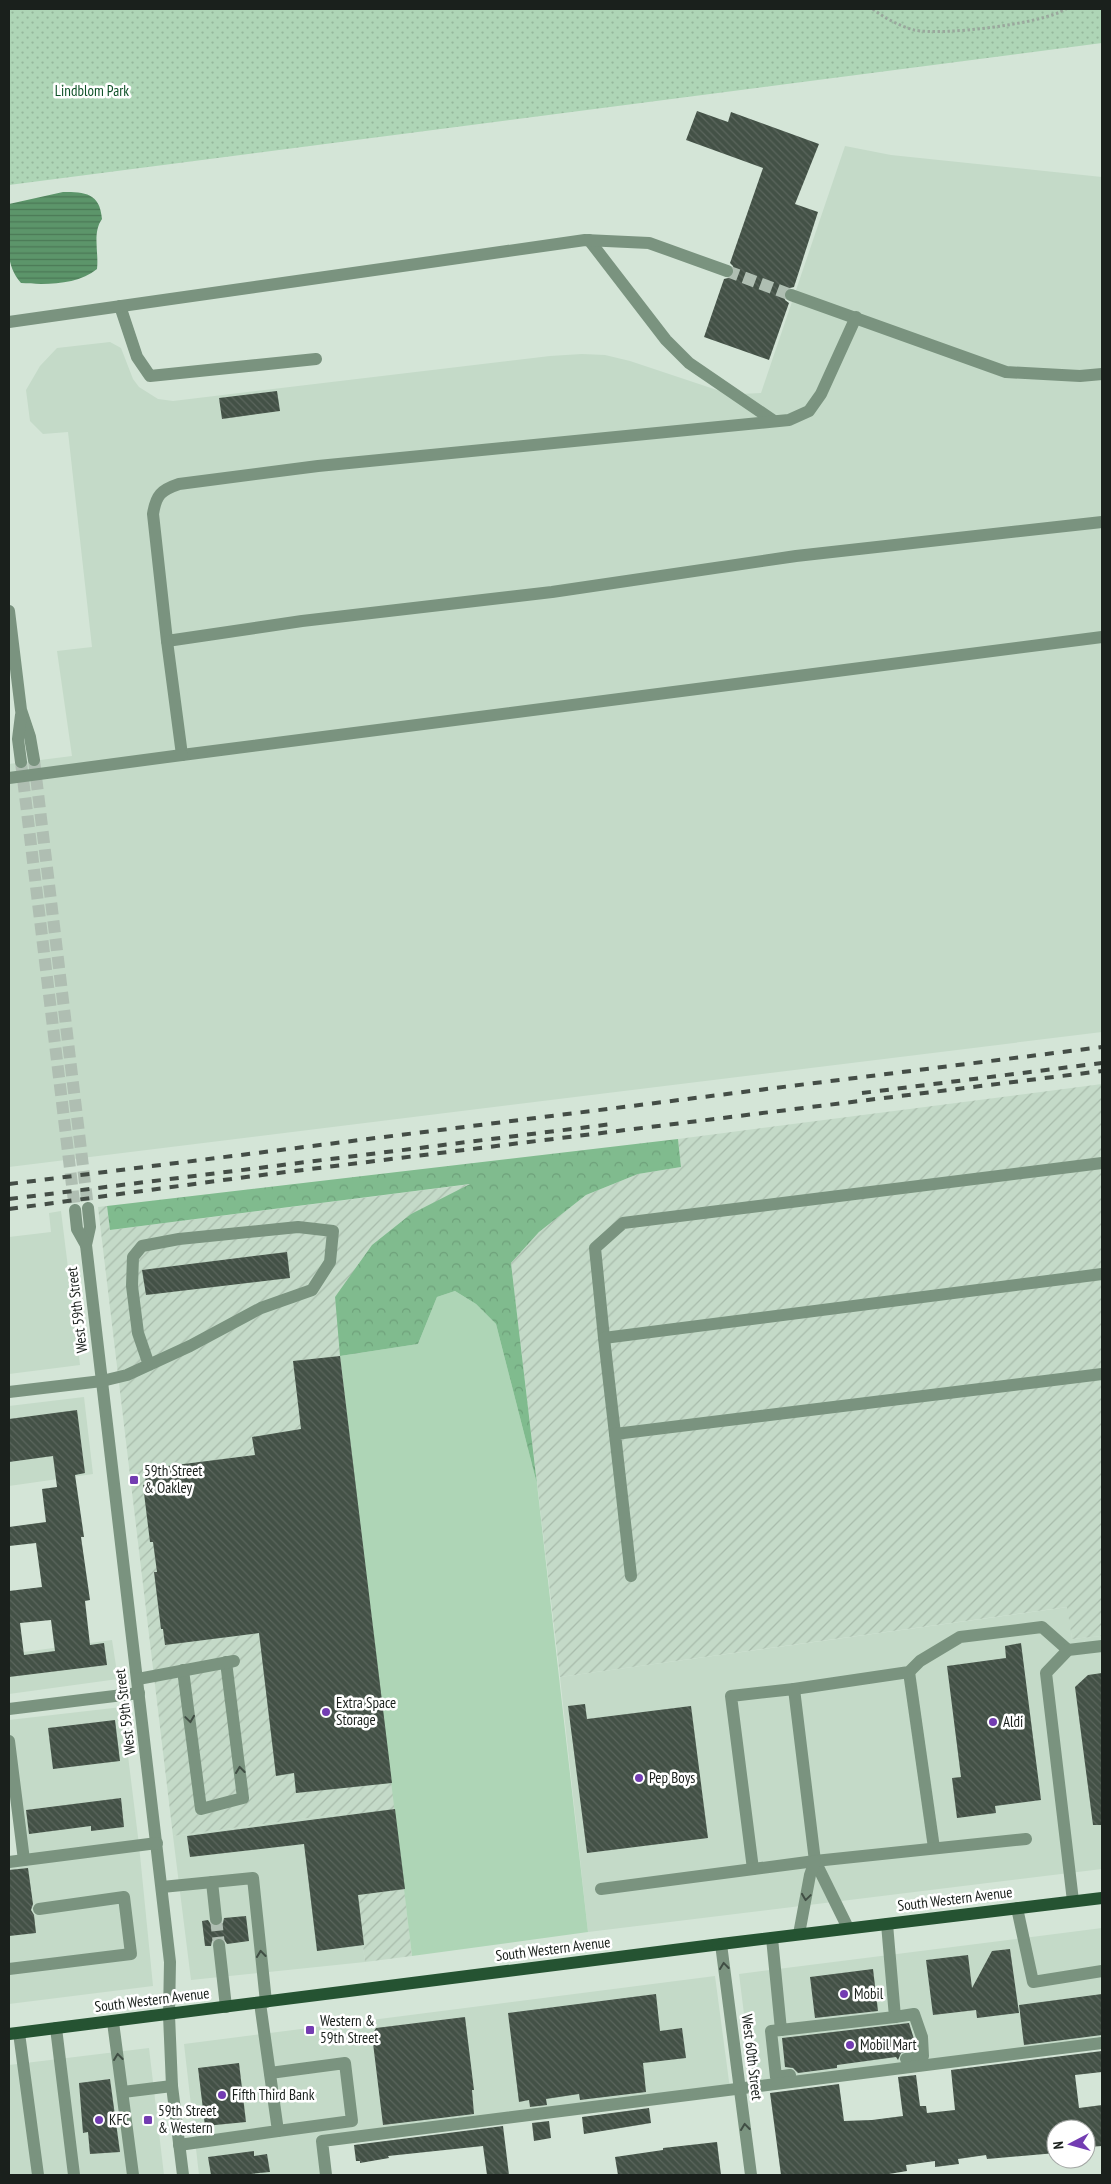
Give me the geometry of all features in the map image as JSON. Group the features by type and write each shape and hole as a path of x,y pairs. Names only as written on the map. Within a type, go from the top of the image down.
{"main road":[{"name":"South Western Avenue","path":"14,2034 799,1934 1102,1898"}],"street":[{"path":"589,240 666,340 683,357 774,421"},
{"path":"9,322 589,240 649,243 727,271"},
{"path":"791,295 1006,372 1080,376 1102,374"},
{"path":"120,306 137,357 150,376 316,359"},
{"path":"182,755 153,514 155,500 165,488 179,484 318,466 789,420 809,411 821,394 856,317"},
{"path":"167,641 302,621 552,592 796,556 1102,522"},
{"path":"9,612 21,710 30,737 27,761"},
{"path":"9,778 1102,637"},
{"path":"631,1576 595,1248 623,1223 1102,1163"},
{"name":"West 59th Street","path":"81,1209 90,1227 86,1245 140,1693 170,1962 172,2086 183,2175"},
{"path":"9,1392 102,1381 126,1375 149,1365 190,1346 261,1308 312,1290 330,1262 333,1231 298,1227 179,1239 142,1246 133,1257 132,1286 138,1333 149,1365"},
{"path":"604,1338 1102,1274"},
{"path":"615,1434 1102,1374"},
{"path":"753,1869 731,1696 794,1690 909,1672 920,1661 960,1637 1042,1626 1068,1650"},
{"path":"1073,1901 1046,1673 1068,1650 1102,1646"},
{"path":"138,1679 183,1670 230,1662 243,1798 202,1809 183,1670"},
{"path":"909,1672 934,1848"},
{"path":"794,1690 816,1861 848,1928"},
{"path":"9,1709 140,1693"},
{"path":"9,1741 24,1860"},
{"path":"601,1889 816,1861 1026,1839"},
{"path":"9,1862 157,1843"},
{"path":"799,1934 810,1875 816,1861"},
{"path":"162,1887 253,1878 270,2073 278,2131"},
{"path":"212,1882 216,1919"},
{"path":"9,1969 131,1954 124,1897 39,1909"},
{"path":"1017,1908 1033,1982 1102,1971"},
{"path":"887,1924 895,2017"},
{"path":"772,1938 781,2030"},
{"name":"West 60th Street","path":"721,1944 751,2175"},
{"path":"219,1945 226,2007"},
{"path":"914,2014 922,2037 923,2056 776,2077 771,2031 781,2030 914,2014"},
{"path":"114,2022 133,2175"},
{"path":"56,2028 74,2175"},
{"path":"14,2034 38,2175 33,2175"},
{"path":"326,2175 322,2141 1102,2042"},
{"path":"180,2145 352,2121 345,2063 270,2073"},
{"path":"123,2092 172,2086"}],"path":[{"path":"874,9 882,16 913,30 929,32 1007,24 1053,16 1066,9"}],"shaded area":[{"path":"845,146 891,155 1102,177 1102,1032 9,1167 9,764 72,756 57,651 92,647 68,432 43,434 30,421 26,390 40,366 57,348 110,342 121,348 133,379 139,387 158,399 173,401 550,356 582,354 605,355 630,361 720,391 740,394 761,393"},
{"path":"63,192 90,196 95,199 101,210 102,219 97,230 97,269 80,278 61,283 21,283 15,275 9,256 9,204"},
{"path":"1102,1084 1102,1636 1072,1639 1067,1607 560,1677 511,1263 539,1232 586,1195 638,1174 681,1167 678,1139"},
{"path":"472,1184 411,1214 335,1297 412,1956 365,1962 346,1813 173,1836 98,1207 107,1206 110,1230"},
{"path":"61,1211 80,1365 9,1374 9,1237 51,1232 49,1213"},
{"path":"84,1397 93,1474 9,1486 9,1406"},
{"path":"1068,1607 1072,1639 1102,1636 1102,1869 588,1932 560,1677"},
{"path":"112,1640 118,1679 9,1694 9,1654"},
{"path":"122,1707 139,1845 153,1986 9,2004 9,1862 23,1860 9,1741 9,1720"},
{"path":"346,1813 365,1962 191,1980 173,1836"},
{"path":"1102,1928 1102,2043 753,2086 739,1974"},
{"path":"715,1976 730,2089 322,2141 326,2175 199,2175 184,2044"},
{"path":"149,2048 164,2175 9,2175 9,2065"}],"green space":[{"name":"Lindblom Park","path":"9,9 1102,9 1102,43 9,185"},
{"path":"678,1139 681,1167 638,1174 586,1195 539,1232 511,1263 537,1484 496,1324 476,1304 455,1291 437,1297 418,1344 340,1356 335,1297 372,1245 411,1214 470,1184 110,1230 107,1206"},
{"path":"455,1291 476,1304 496,1324 537,1484 588,1932 412,1956 340,1356 418,1344 437,1297"}],"building":[{"path":"697,111 728,122 731,112 819,144 795,204 818,212 794,287 786,289 783,293 785,300 789,303 769,360 704,337 724,279 732,277 735,273 730,263 763,168 686,140"},
{"path":"277,391 280,411 222,419 219,398"},
{"path":"287,1252 290,1278 146,1295 142,1270"},
{"name":"Extra Space Storage","path":"340,1356 392,1783 296,1793 294,1773 276,1776 259,1633 165,1645 163,1629 161,1629 154,1572 157,1572 153,1542 150,1542 143,1485 146,1484 144,1469 255,1455 252,1437 301,1429 293,1361"},
{"path":"77,1410 85,1473 75,1475 84,1537 81,1537 90,1600 85,1601 90,1645 104,1643 107,1665 9,1677 9,1591 42,1587 36,1543 9,1546 9,1527 46,1522 42,1489 57,1487 53,1456 9,1462 9,1419","holes":["51,1620 55,1651 24,1655 20,1623"]},
{"name":"Aldi","path":"1021,1643 1041,1800 995,1806 996,1813 957,1818 952,1778 961,1777 947,1666 1006,1658 1005,1646"},
{"path":"1102,1673 1102,1825 1093,1825 1075,1687 1088,1675"},
{"name":"Pep Boys","path":"585,1704 587,1719 691,1706 708,1838 587,1853 568,1706"},
{"path":"115,1720 120,1761 53,1769 48,1728"},
{"path":"121,1798 124,1827 91,1831 91,1826 29,1834 26,1810"},
{"path":"395,1809 405,1889 358,1895 364,1945 317,1951 304,1844 190,1857 187,1836"},
{"path":"28,1868 33,1904 31,1910 34,1915 36,1933 9,1936 9,1870"},
{"path":"246,1916 249,1941 227,1944 223,1938 218,1937 212,1941 211,1946 205,1946 202,1921 208,1920 212,1926 217,1927 223,1923 224,1918"},
{"path":"1010,1949 1019,2013 977,2018 976,2010 933,2015 926,1960 968,1955 972,1988 992,1951"},
{"name":"Mobil","path":"873,1969 878,2011 815,2018 810,1977"},
{"path":"656,1994 660,2031 682,2028 686,2058 643,2063 646,2092 580,2100 579,2094 546,2099 547,2105 530,2107 529,2100 519,2102 508,2013"},
{"path":"1102,1994 1102,2035 1024,2045 1019,2005"},
{"path":"465,2017 474,2090 472,2090 474,2114 383,2125 372,2035 376,2028"},
{"name":"Mobil Mart","path":"909,2023 915,2049 901,2053 898,2060 896,2057 837,2065 837,2068 798,2073 793,2068 785,2067 782,2038"},
{"path":"1102,2051 1102,2072 1075,2075 1079,2108 1102,2105 1102,2146 1096,2146 1096,2119 1046,2119 1046,2154 987,2159 986,2155 958,2159 959,2164 935,2167 935,2161 906,2165 907,2171 883,2175 781,2175 770,2093 839,2084 844,2121 872,2120 903,2116 898,2077 916,2075 920,2106 926,2106 927,2113 955,2110 951,2070"},
{"name":"Fifth Third Bank","path":"239,2063 246,2122 205,2126 198,2068"},
{"name":"KFC","path":"110,2079 120,2152 90,2154 88,2132 83,2133 79,2083"},
{"path":"649,2108 651,2123 584,2134 582,2117"},
{"path":"549,2121 551,2138 534,2141 532,2123"},
{"path":"503,2126 509,2175 487,2175 483,2146 388,2156 389,2158 360,2163 360,2161 356,2161 354,2145"},
{"path":"717,2142 721,2175 618,2175 615,2157 663,2150 663,2148"},
{"path":"254,2151 254,2156 267,2154 270,2172 211,2175 208,2157"}],"tunnel":[{"path":"727,271 791,295"},
{"path":"34,760 88,1208"},
{"path":"21,762 75,1210"},
{"path":"216,1919 219,1945"}],"railway":[{"path":"9,1184 1102,1047"},
{"path":"862,1093 1102,1063"},
{"path":"9,1209 246,1177 1102,1071"},
{"path":"9,1199 612,1124"}],"place":[{"name":"59th Street & Oakley","path":"134,1480"},
{"name":"Extra Space Storage","path":"326,1712"},
{"name":"Aldi","path":"993,1722"},
{"name":"Pep Boys","path":"639,1778"},
{"name":"Mobil","path":"844,1994"},
{"name":"Western & 59th Street","path":"310,2030"},
{"name":"Mobil Mart","path":"850,2045"},
{"name":"Fifth Third Bank","path":"222,2095"},
{"name":"KFC","path":"99,2120"},
{"name":"59th Street & Western","path":"148,2120"}]}
